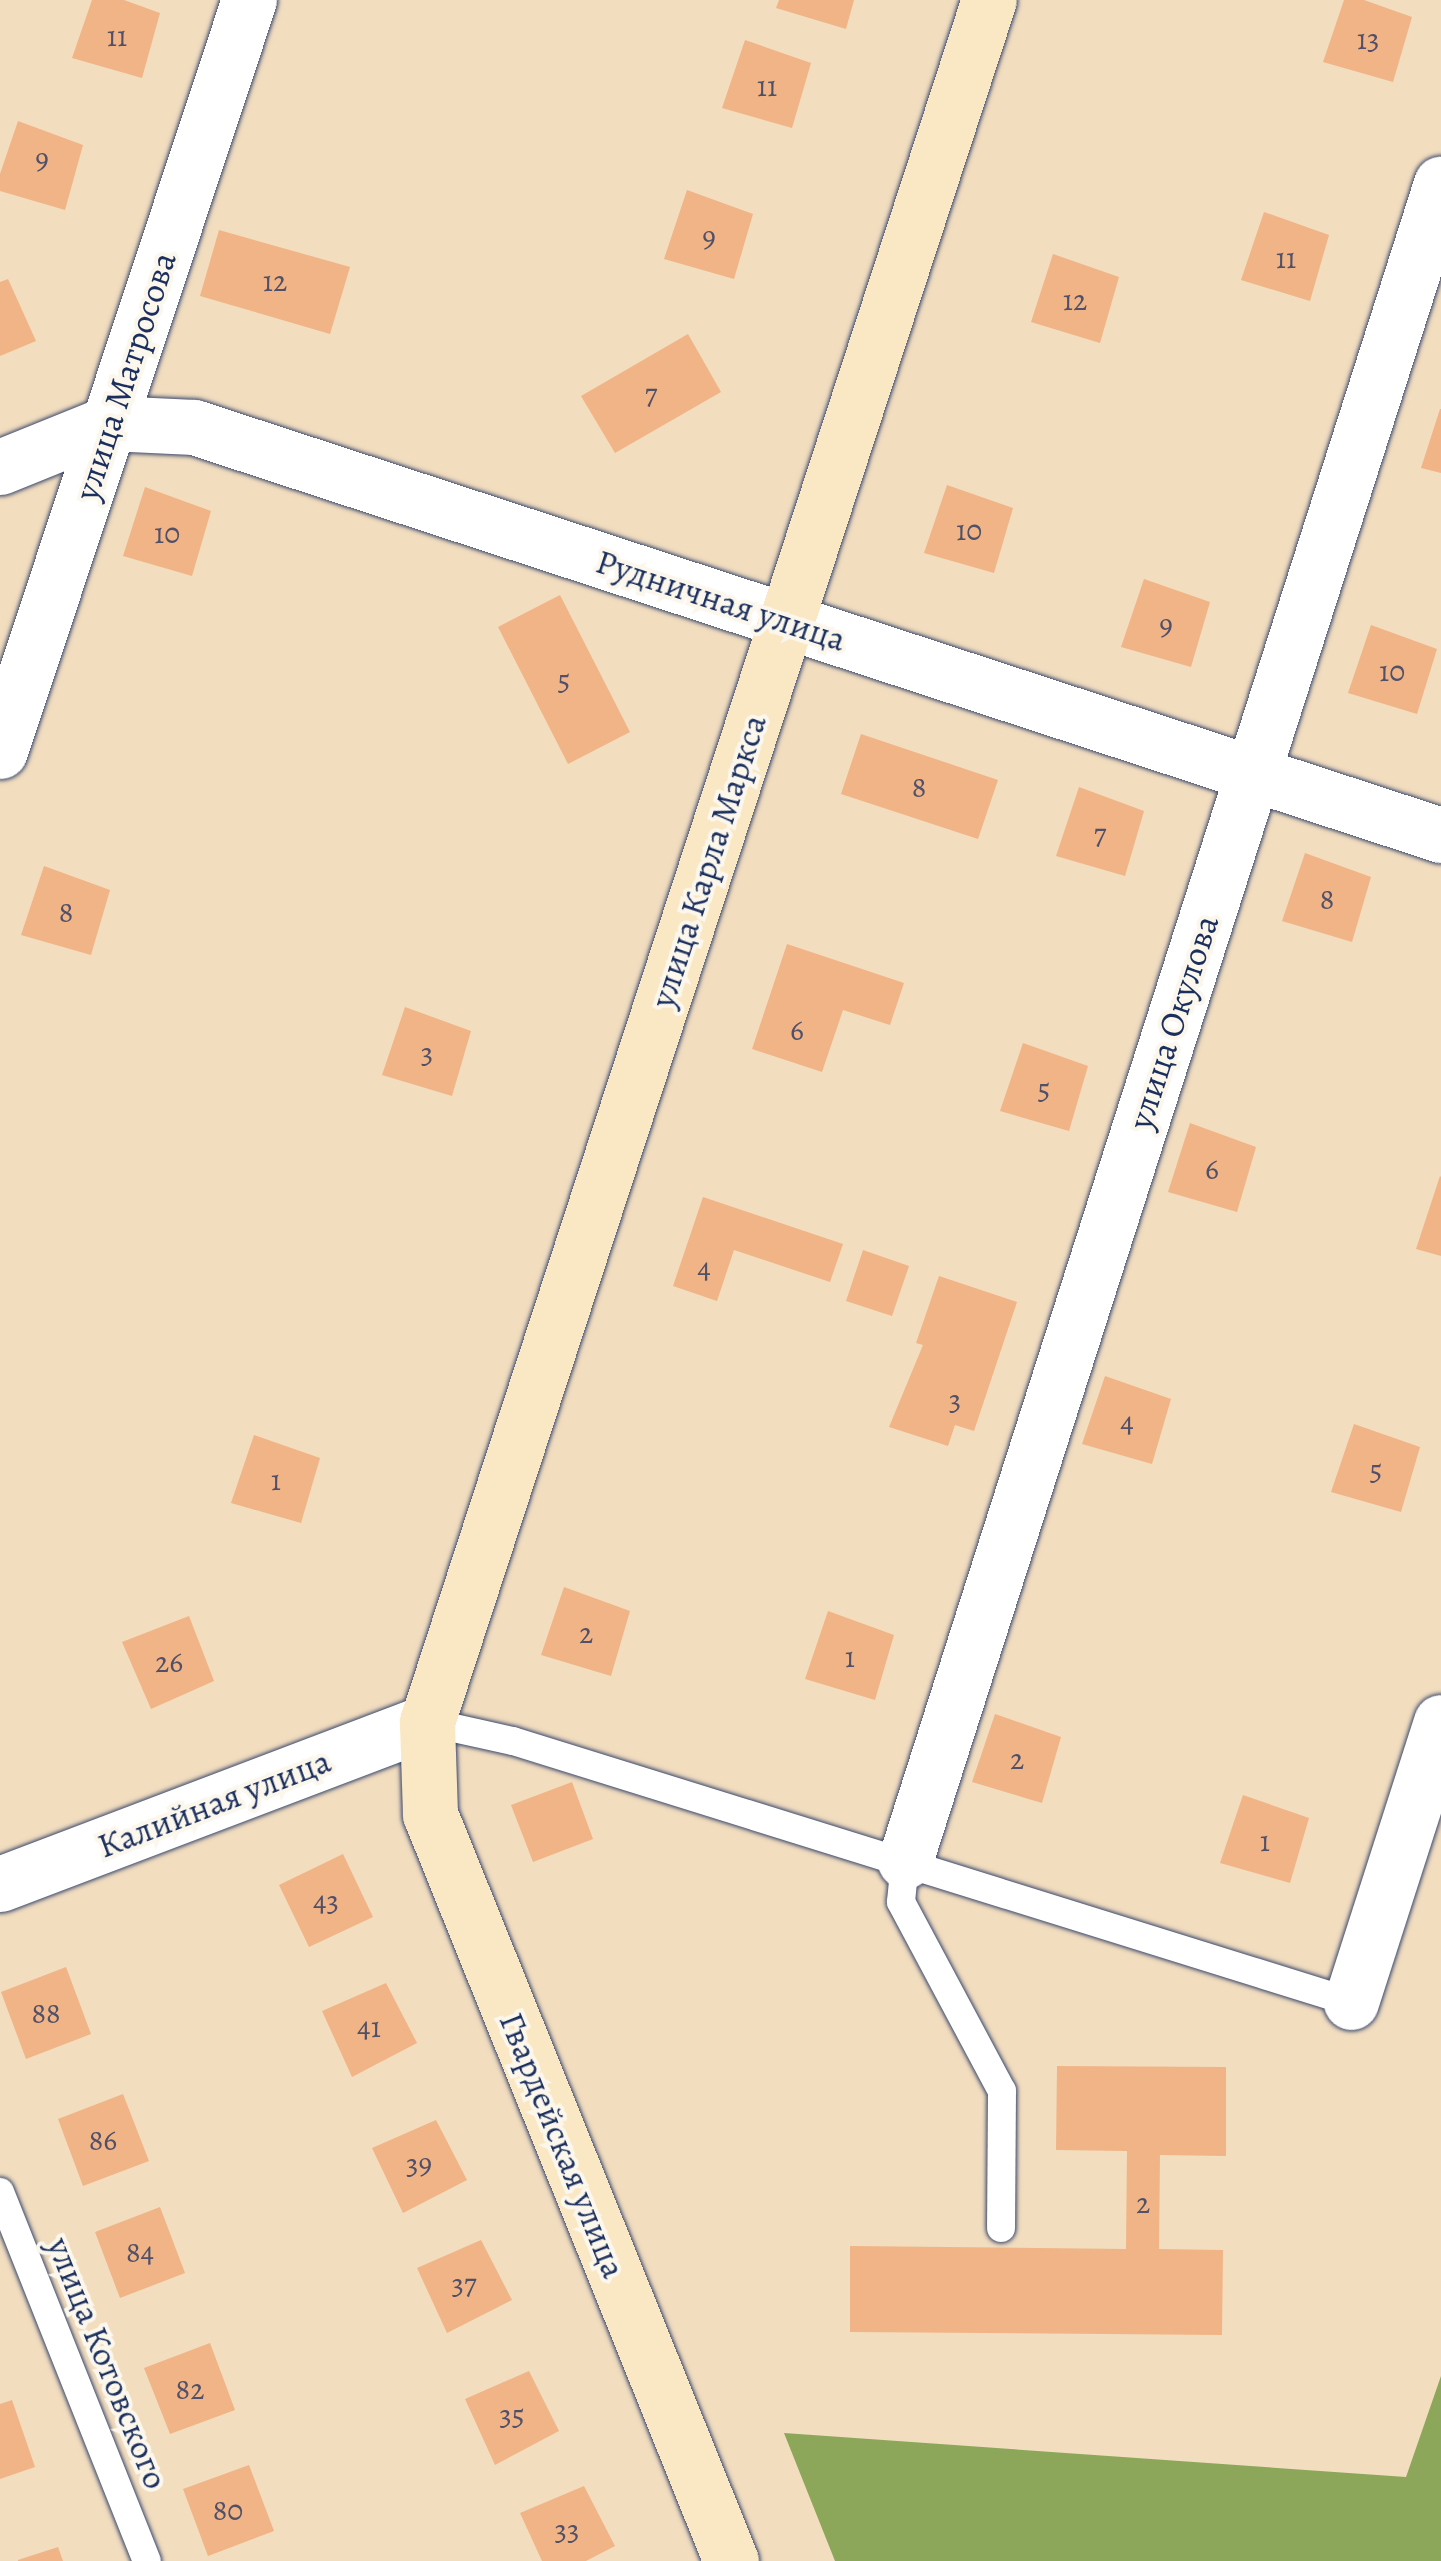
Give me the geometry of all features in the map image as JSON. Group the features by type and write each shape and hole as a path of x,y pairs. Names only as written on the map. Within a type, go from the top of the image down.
{"main road":[{"name":"улица Карла Маркса","path":"427,1722 989,0"},
{"name":"Гвардейская улица","path":"427,1722 430,1814 731,2561"}],"street":[{"name":"улица Матросова","path":"0,751 249,0"},
{"name":"улица Окулова","path":"905,1861 1441,184"},
{"name":"Рудничная улица","path":"0,467 109,424 194,427 1441,835"},
{"name":"Калийная улица","path":"0,1884 427,1722"},
{"path":"1351,2002 1441,1722"}],"lane":[{"path":"427,1722 513,1742 1351,2002"},
{"path":"905,1861 900,1902 1002,2092 1001,2228"},
{"name":"улица Котовского","path":"0,2192 147,2561"}],"green space":[{"path":"1441,2376 1441,2561 835,2561 784,2433 1406,2477"}],"building":[{"path":"92,0 124,0 160,13 142,78 72,58"},
{"path":"779,0 854,0 846,29 776,8"},
{"path":"1344,0 1364,0 1412,17 1393,82 1323,62"},
{"path":"745,40 811,63 792,128 722,108"},
{"path":"18,121 83,145 65,210 0,191 0,174"},
{"path":"687,190 753,214 734,279 664,259"},
{"path":"1264,212 1329,235 1310,301 1241,280"},
{"path":"219,230 350,267 330,334 200,296"},
{"path":"1053,254 1119,277 1100,343 1031,322"},
{"path":"8,279 36,341 0,356 0,282"},
{"path":"688,334 721,392 615,453 581,396"},
{"path":"1441,409 1441,473 1421,468"},
{"path":"947,485 1013,508 994,573 924,553"},
{"path":"145,487 211,511 192,576 123,556"},
{"path":"1144,579 1210,602 1191,667 1121,647"},
{"path":"560,595 630,732 568,764 498,627"},
{"path":"1371,625 1437,649 1417,714 1348,693"},
{"path":"861,734 998,780 978,839 841,794"},
{"path":"1079,787 1144,811 1125,876 1056,856"},
{"path":"1305,853 1371,877 1352,942 1282,921"},
{"path":"44,866 110,890 91,955 21,935"},
{"path":"787,944 904,983 890,1025 843,1010 822,1072 752,1049"},
{"path":"405,1007 471,1031 452,1096 382,1075"},
{"path":"1023,1043 1088,1066 1069,1131 1000,1111"},
{"path":"1190,1123 1256,1147 1237,1212 1168,1192"},
{"path":"1441,1177 1441,1256 1416,1249"},
{"path":"703,1197 843,1244 830,1282 734,1250 717,1301 673,1286"},
{"path":"863,1250 909,1266 892,1316 846,1301"},
{"path":"939,1276 1017,1302 974,1431 955,1425 948,1446 889,1427 923,1345 916,1343"},
{"path":"1105,1376 1171,1399 1152,1464 1082,1444"},
{"path":"1354,1424 1420,1447 1401,1512 1331,1492"},
{"path":"254,1435 320,1458 301,1523 231,1503"},
{"path":"564,1587 630,1611 611,1676 541,1655"},
{"path":"828,1611 894,1635 875,1700 805,1679"},
{"path":"189,1616 214,1681 151,1709 122,1642"},
{"path":"995,1714 1061,1737 1042,1803 972,1782"},
{"path":"572,1782 593,1839 533,1862 511,1805"},
{"path":"1243,1795 1309,1818 1290,1883 1220,1863"},
{"path":"343,1854 373,1917 309,1947 279,1885"},
{"path":"66,1967 91,2034 26,2059 1,1992"},
{"path":"386,1983 417,2043 352,2077 322,2011"},
{"path":"1057,2066 1226,2067 1226,2156 1160,2155 1159,2249 1223,2250 1222,2335 850,2332 850,2246 1126,2249 1127,2151 1056,2150"},
{"path":"123,2094 149,2161 83,2186 58,2119"},
{"path":"436,2120 467,2180 403,2213 372,2148"},
{"path":"160,2207 185,2273 120,2298 95,2232"},
{"path":"481,2240 512,2300 447,2333 417,2268"},
{"path":"210,2343 235,2410 170,2434 144,2368"},
{"path":"529,2371 559,2431 495,2465 465,2399"},
{"path":"12,2400 35,2467 0,2479 0,2404"},
{"path":"249,2465 274,2531 208,2556 183,2489"},
{"path":"584,2486 615,2546 586,2561 542,2561 520,2513"},
{"path":"58,2547 63,2561 18,2561 18,2560"}]}
